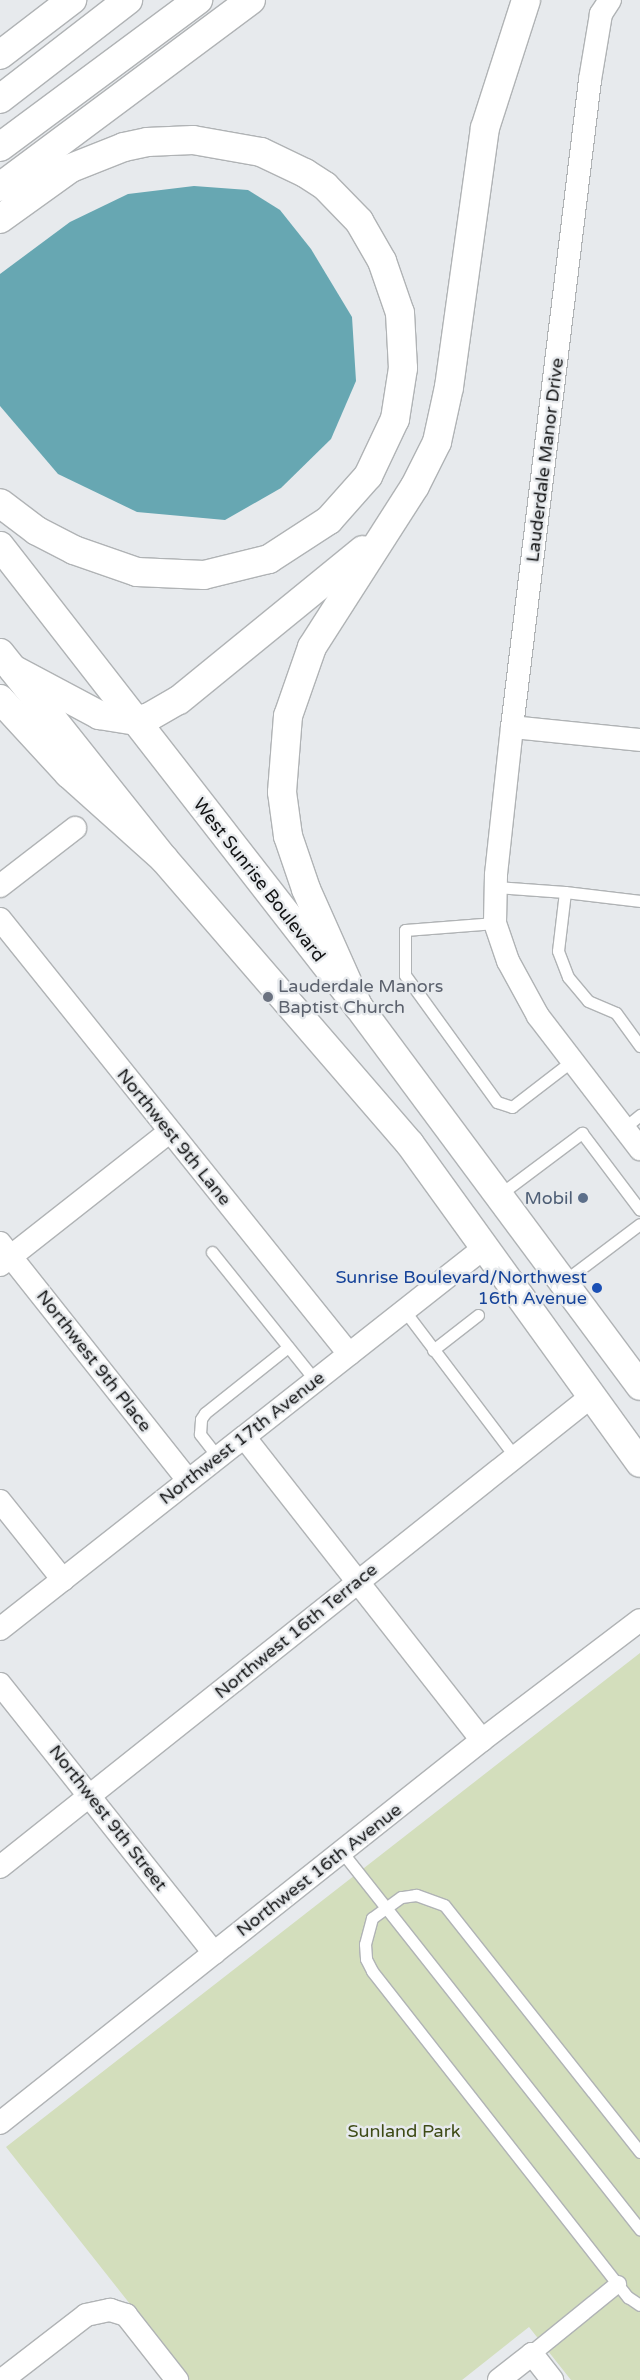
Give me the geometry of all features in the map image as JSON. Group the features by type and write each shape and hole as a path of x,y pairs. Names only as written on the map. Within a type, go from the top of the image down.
{"main road":[{"path":"0,56 72,0"},
{"path":"0,99 128,0"},
{"path":"0,147 198,0"},
{"path":"0,187 252,0"},
{"path":"358,1006 294,856 284,816 282,767 294,692 312,647 426,466 444,418 485,128 526,0"},
{"path":"0,219 71,168 124,147 147,142 193,140 261,152 305,173 325,186 343,202 363,227 382,260 400,313 404,368 400,396 387,441 356,493 310,535 261,562 204,575 138,572 74,550 37,531 0,503"},
{"path":"6,661 81,708 115,719 135,721 163,712 330,579 388,527"},
{"name":"West Sunrise Boulevard","path":"0,546 358,1006 640,1386"},
{"path":"6,661 164,859 410,1144 640,1463"},
{"path":"0,699 69,774 164,859"}],"street":[{"name":"Lauderdale Manor Drive","path":"610,0 601,14 590,80 512,727 496,887 496,923 508,961 538,1016 572,1061 632,1121 640,1149"},
{"path":"512,727 640,740"},
{"path":"0,886 75,828"},
{"name":"Northwest 9th Lane","path":"0,919 349,1354"},
{"path":"4,1255 169,1132"},
{"name":"Northwest 17th Avenue","path":"0,1629 217,1456 245,1438 315,1380 484,1248"},
{"name":"Northwest 9th Place","path":"4,1255 188,1480"},
{"name":"Northwest 16th Terrace","path":"0,1867 592,1396"},
{"path":"245,1438 482,1740"},
{"path":"0,1501 63,1580"},
{"name":"Northwest 16th Avenue","path":"0,2123 482,1740 640,1620"},
{"name":"Northwest 9th Street","path":"0,1684 91,1795 214,1952"},
{"path":"499,2380 618,2284"},
{"path":"2,2380 86,2315 110,2310 126,2315 177,2380"},
{"path":"532,2354 552,2380"}],"lane":[{"path":"496,887 564,892 640,901"},
{"path":"564,892 558,951 568,977 588,1001 616,1013 640,1046"},
{"path":"496,923 405,930 405,975 497,1102 512,1107 572,1061"},
{"path":"499,1195 582,1133 640,1210"},
{"path":"563,1282 640,1224"},
{"path":"212,1252 315,1380"},
{"path":"404,1310 515,1457"},
{"path":"433,1350 478,1315"},
{"path":"217,1456 200,1434 201,1419 205,1413 288,1346"},
{"path":"342,1852 385,1909 640,2230"},
{"path":"640,2152 444,1905 416,1895 401,1897 372,1918 368,1931 366,1959 372,1971 618,2284 640,2306"}],"green space":[{"name":"Sunland Park","path":"640,1653 640,2380 571,2380 529,2327 462,2380 190,2380 6,2147"}],"water":[{"path":"194,186 248,190 280,210 311,249 352,317 356,381 331,439 281,488 225,520 137,512 58,474 0,406 0,274 70,222 128,194"}],"place":[{"name":"Lauderdale Manors Baptist Church","path":"268,997"},
{"name":"Mobil","path":"583,1198"},
{"name":"Sunrise Boulevard/Northwest 16th Avenue","path":"597,1288"}]}
